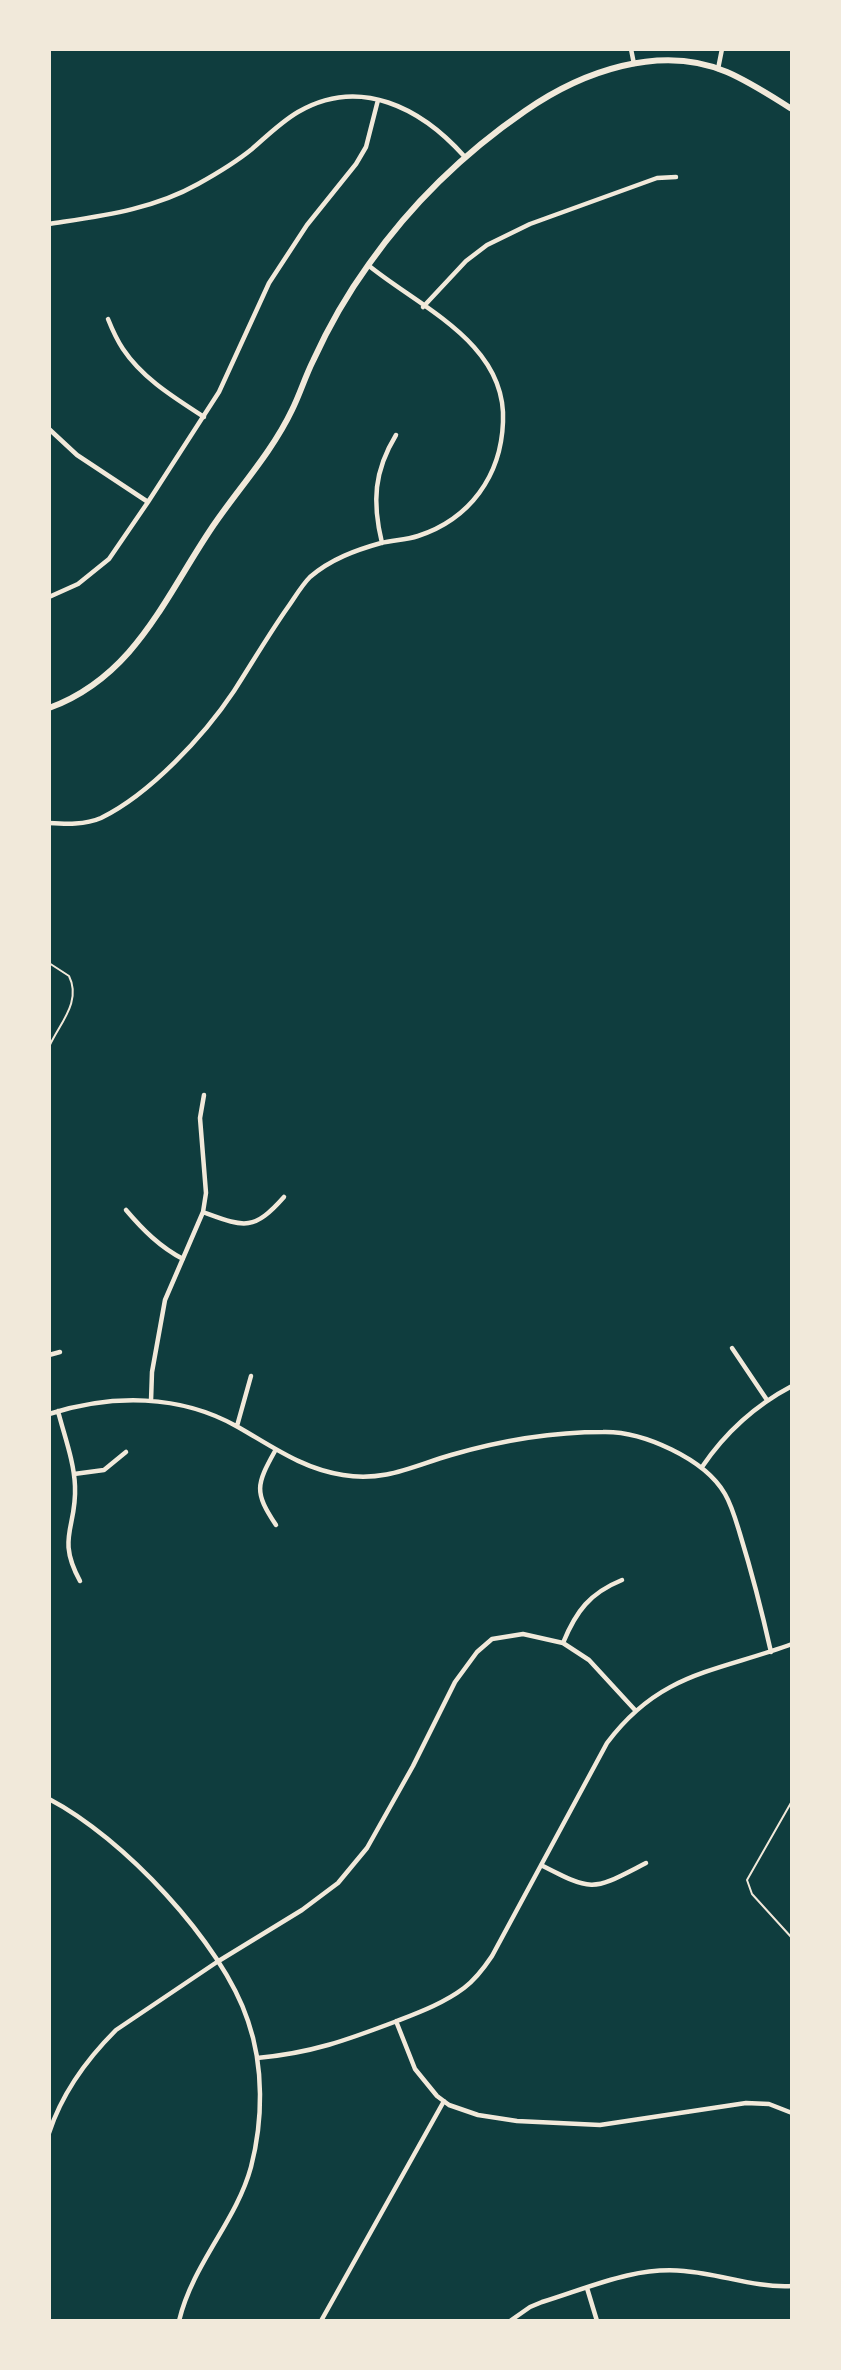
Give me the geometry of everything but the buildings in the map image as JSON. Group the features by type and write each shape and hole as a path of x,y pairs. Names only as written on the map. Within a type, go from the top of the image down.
{"main road":[{"path":"49,708 91,687 114,669 146,633 210,530 280,432 292,411 318,349 368,265 416,204 464,156 559,89 599,72 634,64 675,61 718,69 751,84 792,109"}],"street":[{"path":"631,49 634,64"},
{"path":"718,69 722,49"},
{"path":"49,224 138,209 187,190 251,150 274,129 313,105 334,99 378,100 400,105 422,118 464,156"},
{"path":"49,597 78,584 109,559 148,502 204,417 232,366 269,283 307,225 356,164 366,147 378,100"},
{"path":"423,307 467,261 503,237 657,178 676,177"},
{"path":"49,823 79,823 99,819 129,801 159,776 232,693 309,578 347,553 417,536 444,524 463,510 491,477 500,450 504,420 501,393 495,381 470,342 368,265"},
{"path":"108,319 121,347 132,361 170,396 204,417"},
{"path":"49,429 77,455 148,502"},
{"path":"382,543 377,525 376,489 385,453 396,435"},
{"path":"151,1401 152,1373 165,1300 203,1212 206,1193 200,1118 204,1095"},
{"path":"203,1212 230,1222 253,1223 272,1211 285,1197"},
{"path":"126,1210 165,1250 183,1259"},
{"path":"732,1348 767,1401"},
{"path":"49,1355 60,1352"},
{"path":"237,1426 251,1376"},
{"path":"702,1467 728,1435 767,1401 792,1386"},
{"path":"49,1414 88,1403 120,1399 182,1405 237,1426 275,1451 327,1472 346,1476 401,1473 451,1455 546,1436 605,1432 631,1435 681,1454 702,1467 725,1495 749,1561 771,1652"},
{"path":"58,1411 74,1474 75,1490 68,1535 68,1555 80,1581"},
{"path":"275,1451 260,1479 259,1492 262,1503 276,1525"},
{"path":"74,1474 104,1470 126,1452"},
{"path":"563,1643 573,1619 589,1600 603,1588 622,1580"},
{"path":"49,2133 75,2078 102,2044 132,2018 302,1910 349,1872 367,1848 413,1766 455,1682 477,1652 492,1639 523,1633 563,1643 589,1660 635,1710"},
{"path":"257,2058 290,2055 334,2045 451,1997 479,1976 607,1744 635,1710 653,1696 711,1669 792,1644"},
{"path":"49,1799 83,1820 139,1868 181,1909 238,1996 248,2019 257,2058 260,2113 250,2169 233,2210 194,2278 179,2321"},
{"path":"541,1865 570,1880 593,1885 606,1883 646,1863"},
{"path":"396,2021 415,2069 444,2101 461,2110 504,2119 600,2125 746,2103 769,2104 792,2113"},
{"path":"321,2321 444,2101"},
{"path":"510,2321 530,2306 622,2276 663,2270 702,2273 762,2286 792,2286"},
{"path":"587,2288 597,2321"}],"path":[{"path":"49,963 69,975 73,994 67,1017 59,1025 49,1047"},
{"path":"792,1801 747,1880 752,1894 792,1938"}]}
